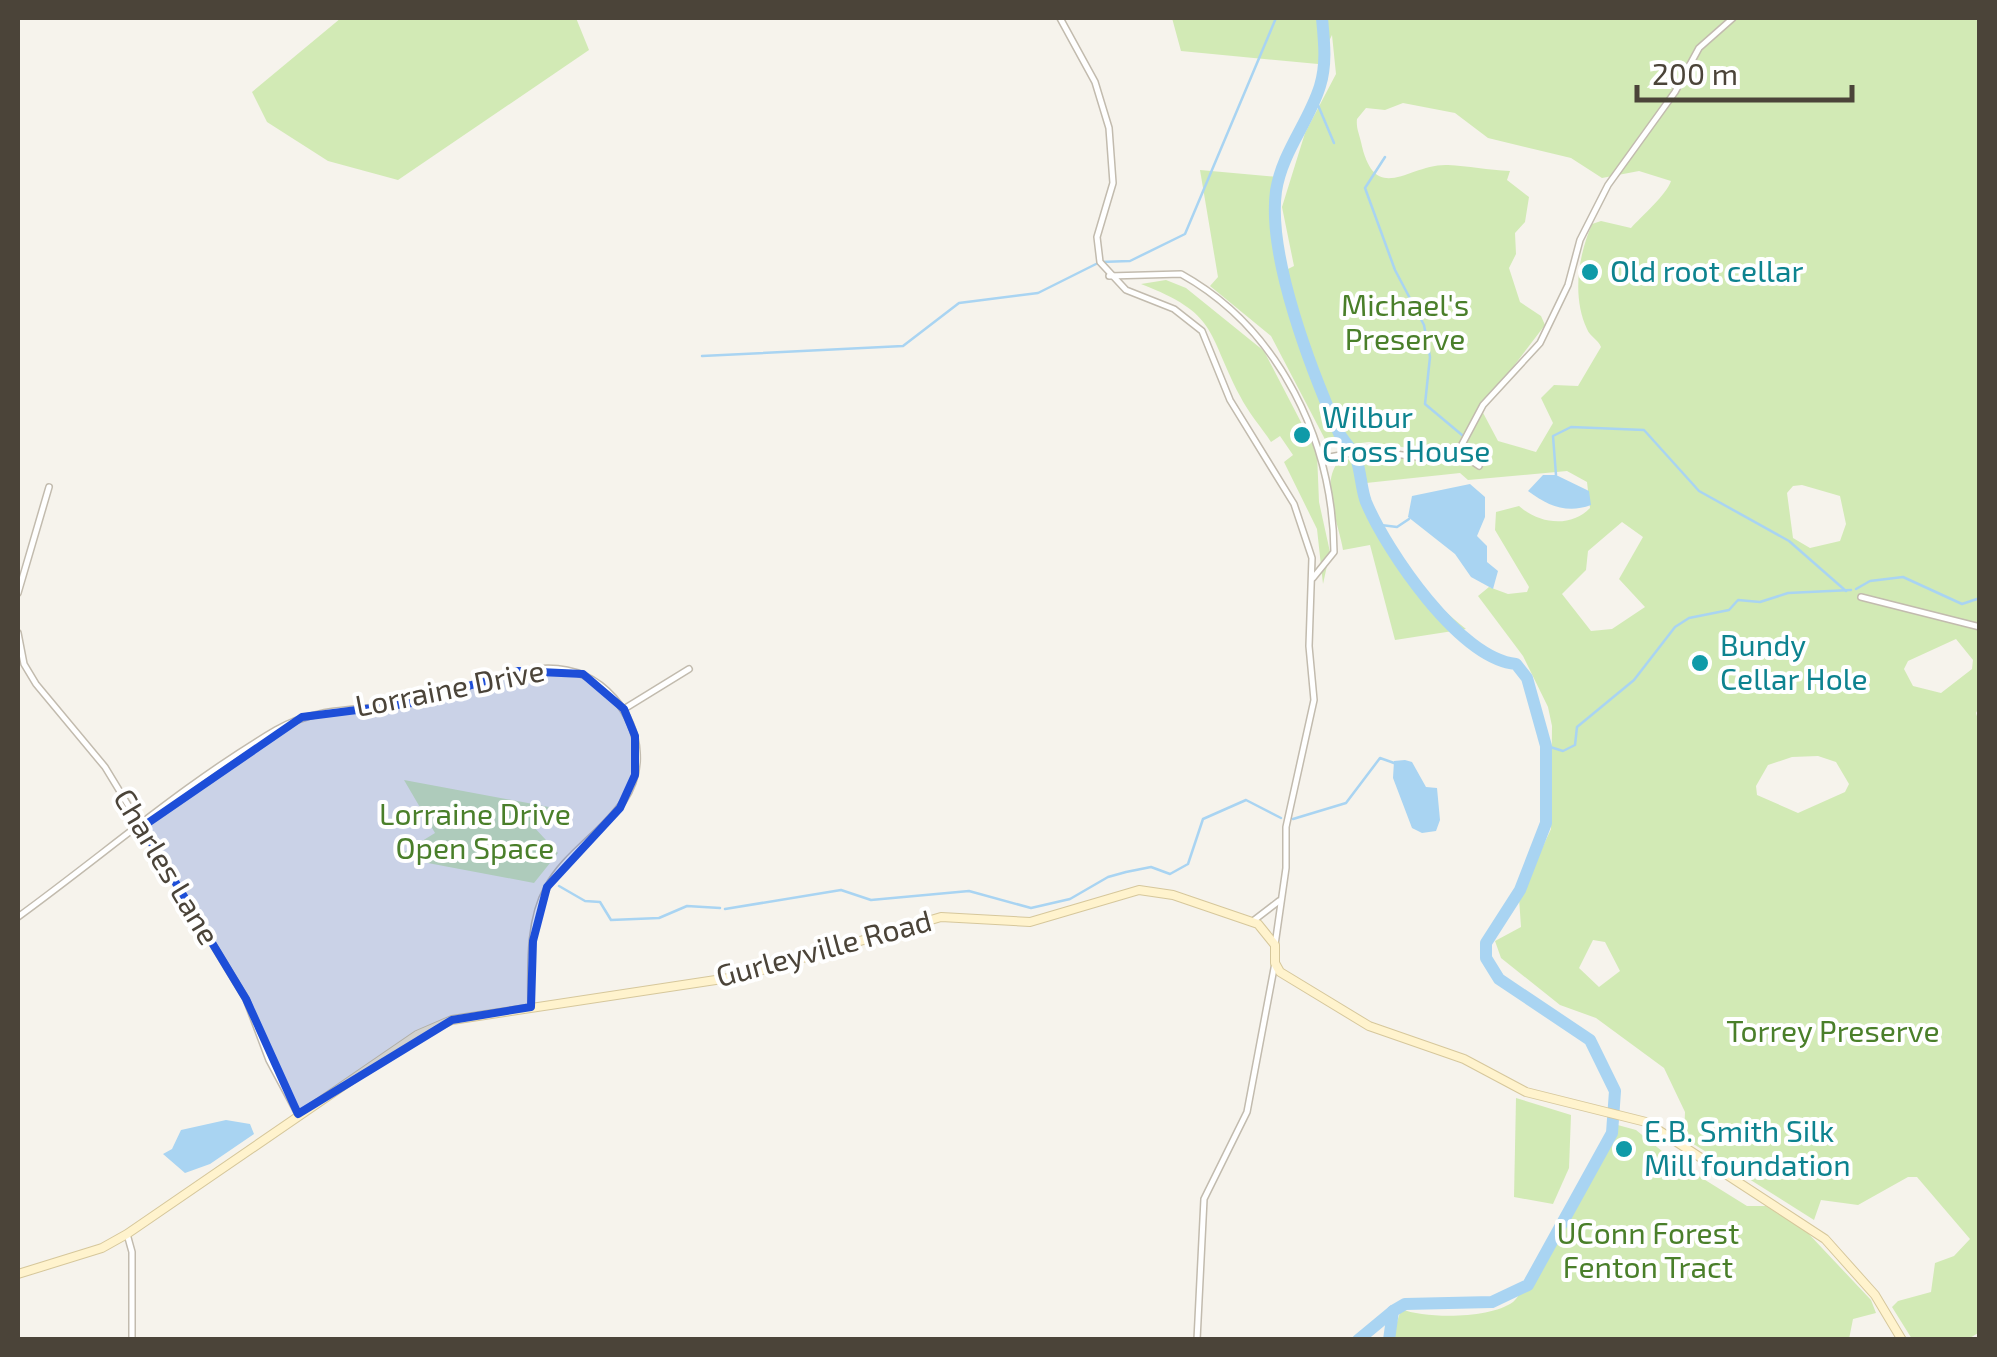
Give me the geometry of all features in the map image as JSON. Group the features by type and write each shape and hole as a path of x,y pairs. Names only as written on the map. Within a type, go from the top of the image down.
{"street":[{"path":"1060,18 1095,82 1108,128 1113,183 1097,237 1100,262 1126,290 1184,314 1202,331 1230,400 1294,504 1307,537 1313,578 1310,646 1314,700 1286,827 1274,963 1247,1112 1204,1199 1196,1340"},
{"path":"1458,452 1483,404 1540,343 1568,285 1580,240 1608,185 1675,92 1699,48 1733,18"},
{"path":"1109,276 1171,272 1202,288 1271,350 1324,458 1334,552 1313,578"},
{"path":"1324,458 1368,450 1424,458 1458,452 1480,466"},
{"path":"18,593 48,487"},
{"path":"1861,597 1980,627"},
{"name":"Charles Lane","path":"18,633 24,664 36,684 105,766 246,999 269,1060 298,1114"},
{"name":"Lorraine Drive","path":"18,917 256,743 302,717 412,703 518,670 549,667 583,674 606,689 624,709"},
{"path":"531,1007 533,941 547,886 620,808 636,776 635,736 624,709 689,668"},
{"name":"Gurleyville Road","path":"18,1274 102,1248 127,1234 416,1035 452,1020 742,976 941,917 1030,922 1139,890 1174,895 1253,921"},
{"path":"1275,946 1266,931 1253,921 1282,899"},
{"path":"1274,963 1289,979 1369,1026 1464,1059 1532,1094 1619,1112 1646,1122 1816,1232 1875,1295 1902,1340"},
{"path":"127,1234 132,1252 132,1340"}],"highlighted area":[{"path":"518,671 583,674 624,709 635,736 635,775 620,808 547,887 533,941 531,1007 452,1020 298,1114 246,999 142,827 302,717 412,703"}],"green space":[{"path":"341,18 576,18 589,50 398,180 328,161 267,122 252,92"},
{"path":"1172,18 1979,18 1980,705 1976,713 1980,726 1980,1332 1968,1339 1912,1339 1892,1307 1898,1301 1931,1292 1935,1263 1954,1256 1970,1239 1917,1177 1908,1177 1858,1205 1821,1200 1814,1220 1684,1138 1685,1112 1664,1068 1596,1018 1560,1005 1501,958 1495,941 1521,927 1519,898 1551,829 1552,726 1548,707 1523,656 1478,596 1489,587 1508,594 1527,592 1529,587 1495,530 1496,512 1519,506 1545,520 1574,519 1590,508 1587,482 1567,471 1468,480 1460,473 1366,483 1377,526 1401,565 1466,629 1395,640 1370,545 1343,550 1332,505 1333,471 1338,462 1368,455 1448,464 1456,460 1453,445 1435,452 1369,442 1329,447 1271,336 1210,286 1218,277 1200,170 1279,177 1277,231 1286,270 1294,266 1282,207 1305,133 1336,74 1332,35 1318,64 1181,51","holes":["1403,103 1455,113 1488,138 1571,158 1602,178 1639,171 1671,181 1631,228 1601,221 1592,224 1580,263 1579,304 1587,329 1601,347 1578,386 1554,385 1541,398 1553,423 1536,452 1498,441 1481,409 1545,325 1541,316 1520,302 1509,268 1516,254 1515,233 1525,222 1529,197 1507,180 1510,171 1448,165 1395,178 1375,173 1367,162 1357,119 1366,108 1385,110","1802,485 1840,496 1846,524 1840,541 1810,548 1793,538 1787,493 1793,486","1622,522 1643,537 1619,579 1645,607 1612,629 1591,631 1562,594 1586,570 1588,551","1956,639 1973,660 1972,669 1941,693 1913,686 1904,669 1908,661","1818,756 1836,762 1849,784 1845,792 1798,813 1757,795 1756,786 1768,765 1792,757","1593,940 1605,942 1620,971 1599,987 1579,968"]},
{"path":"1166,280 1186,288 1264,351 1317,453 1319,502 1330,552 1323,584 1317,529 1284,462 1293,455 1280,436 1271,442 1251,414 1207,326 1184,305 1141,284"},
{"name":"Lorraine Drive Open Space","path":"404,780 549,807 533,826 558,853 534,883 396,857 435,833"},
{"path":"1516,1098 1571,1115 1569,1168 1553,1204 1514,1197"},
{"name":"UConn Forest Fenton Tract","path":"1614,1124 1636,1130 1673,1160 1747,1206 1766,1206 1806,1231 1871,1300 1876,1313 1853,1319 1849,1339 1392,1339 1401,1309 1458,1316 1489,1312 1513,1302 1597,1170 1613,1139"}],"water":[{"path":"1543,475 1556,475 1589,491 1591,505 1566,508 1535,496 1528,491"},
{"path":"1470,484 1485,497 1485,517 1477,536 1487,546 1487,562 1498,571 1493,589 1471,577 1455,554 1408,517 1412,496"},
{"path":"1394,761 1412,762 1426,787 1437,788 1440,820 1436,831 1422,833 1412,828 1393,778"},
{"path":"226,1120 250,1124 254,1134 210,1164 185,1173 163,1154 172,1149 181,1130"}],"waterway":[{"path":"702,356 903,346 959,303 1038,293 1100,262 1130,261 1185,234 1276,18"},
{"path":"1322,18 1324,61 1320,86 1284,163 1276,191 1278,248 1294,314 1339,433 1356,458 1366,502 1390,548 1449,624 1494,658 1516,664 1527,678 1546,746 1546,823 1520,890 1486,943 1486,958 1499,979 1590,1040 1615,1091 1612,1133 1528,1285 1492,1302 1405,1304 1393,1311 1389,1340"},
{"path":"1315,98 1334,143"},
{"path":"1385,157 1365,188 1395,270 1424,325 1430,357 1425,404 1462,435"},
{"path":"1556,475 1553,436 1571,427 1644,430 1699,491 1789,541 1846,591"},
{"path":"1381,525 1397,527 1409,519"},
{"path":"1856,589 1870,581 1903,577 1962,604 1980,598"},
{"path":"1538,714 1547,746 1563,751 1575,745 1577,727 1634,680 1675,627 1689,618 1729,610 1738,600 1760,602 1788,593 1851,590"},
{"path":"1293,819 1346,803 1380,758 1394,763"},
{"path":"725,909 841,890 871,900 969,891 1031,908 1070,899 1108,877 1126,872 1151,867 1170,874 1188,864 1203,819 1246,800 1281,818"},
{"path":"559,886 585,901 600,902 611,920 659,918 687,906 720,908"},
{"path":"1358,1340 1393,1311"}],"place":[{"name":"Old root cellar","path":"1590,272"},
{"name":"Wilbur Cross House","path":"1302,435"},
{"name":"Bundy Cellar Hole","path":"1700,663"},
{"name":"E.B. Smith Silk Mill foundation","path":"1624,1149"}],"park label":[{"name":"Michael's Preserve","path":"1405,323"},
{"name":"Torrey Preserve","path":"1833,1032"}]}
